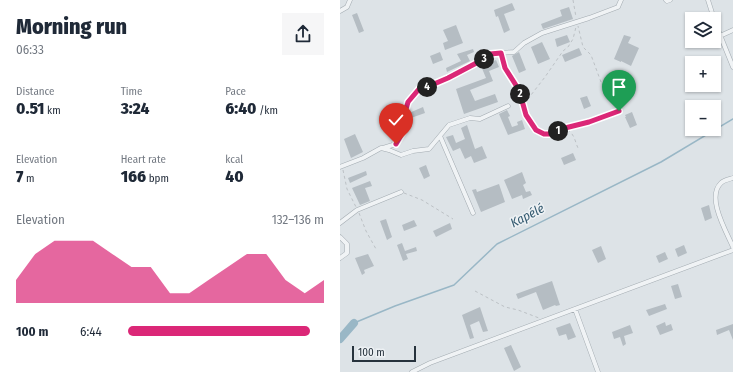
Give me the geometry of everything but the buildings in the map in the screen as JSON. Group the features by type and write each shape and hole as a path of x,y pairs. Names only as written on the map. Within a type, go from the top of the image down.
{"street":[{"path":"340,11 347,7 350,0"},
{"path":"340,167 363,158 381,148 396,144 403,132 404,116 408,102 419,89 448,78 484,59 490,54 514,52 524,43 542,33 618,7 621,0"},
{"path":"666,0 670,0"},
{"path":"708,0 712,12"},
{"path":"721,36 733,30"},
{"path":"721,38 733,67"},
{"path":"384,148 401,156 413,151 429,149 449,125 470,118 480,119 508,106"},
{"path":"440,136 473,213"},
{"path":"412,372 430,363 733,248 716,205 715,195 722,182 733,178"},
{"path":"340,223 357,210 401,192"},
{"path":"340,237 347,244 347,253 340,258"},
{"path":"575,309 598,372"}],"path":[{"path":"501,53 505,68 519,90 526,115 536,130 544,134 552,134 561,129 566,129 619,111 601,82 591,55 583,47 573,0"},
{"path":"524,104 563,51 568,47 573,39 577,22"},
{"path":"566,129 572,133 578,148"},
{"path":"401,192 422,200 453,219"},
{"path":"475,290 505,307 529,313 545,320"}],"waterway":[{"name":"Kapélé","path":"354,323 395,306 454,285 497,244 661,162 733,119"},
{"name":"Kapélé","path":"340,339 354,323"}],"route":[{"path":"396,144 403,132 404,116 408,102 419,89 448,78 484,59 490,54 501,53 505,68 519,90 526,115 536,130 544,134 552,134 561,129 566,129 589,122 619,111"}]}
